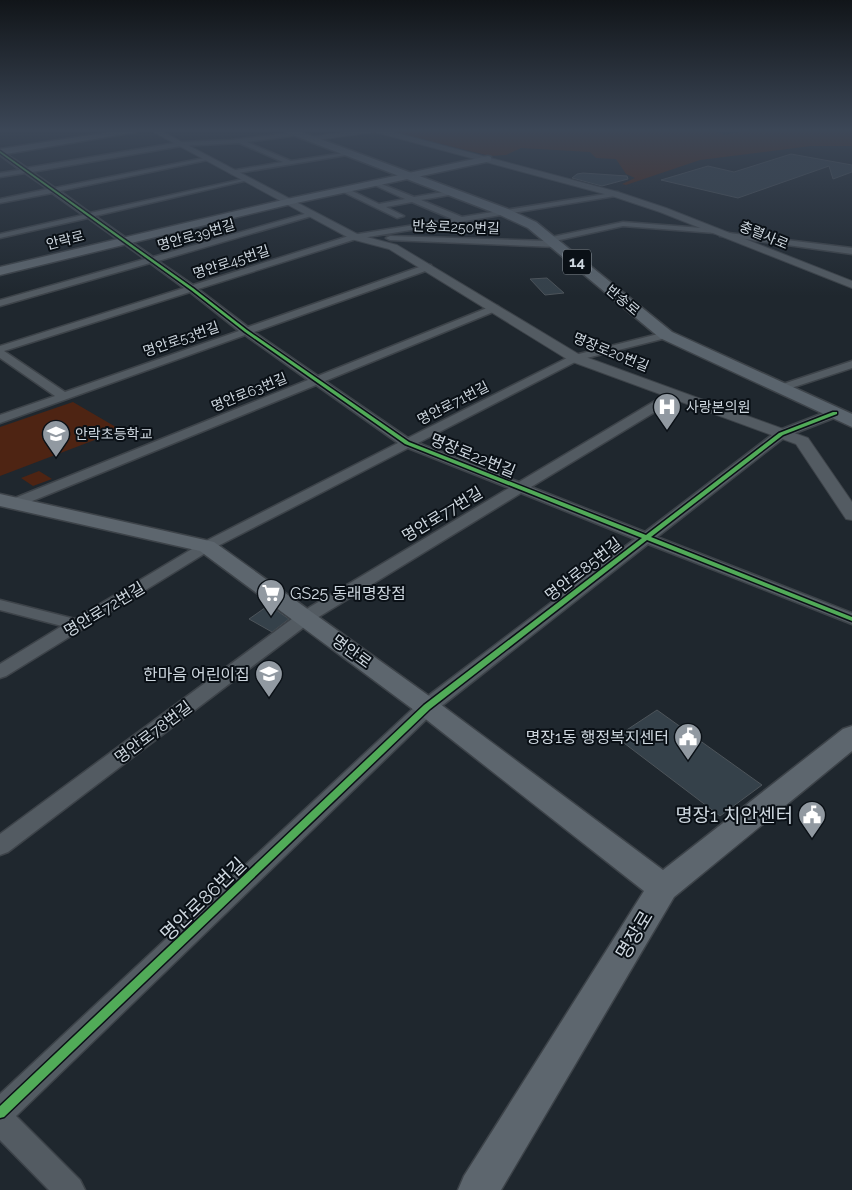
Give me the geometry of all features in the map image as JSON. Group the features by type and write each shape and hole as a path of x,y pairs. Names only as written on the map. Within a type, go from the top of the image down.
{"main road":[{"name":"안락로","path":"0,272 287,202 363,186"},
{"name":"반송로","path":"435,186 504,212 532,225 666,335 852,421"},
{"name":"명안로","path":"7,502 207,546 427,706 663,888"},
{"name":"명장로","path":"478,1190 663,888 852,736"}],"street":[{"path":"47,186 124,241"},
{"path":"0,201 75,186"},
{"path":"0,236 222,186"},
{"name":"명장로20번길","path":"256,186 356,237 393,247 575,358 802,441 852,515"},
{"path":"380,186 460,219"},
{"name":"충렬사로","path":"584,186 615,194 719,232 852,285"},
{"path":"343,190 400,216"},
{"path":"378,206 452,192"},
{"path":"356,237 615,194"},
{"name":"명안로39번길","path":"0,303 311,215"},
{"name":"반송로250번길","path":"356,237 553,242 623,224 719,232 852,251"},
{"name":"명안로45번길","path":"0,351 356,237"},
{"name":"명장로22번길","path":"124,241 192,289 246,331 407,443 645,539 852,619"},
{"name":"명안로53번길","path":"0,419 428,267"},
{"name":"명안로63번길","path":"7,502 495,308"},
{"name":"명안로71번길","path":"207,546 575,358 666,335"},
{"path":"0,351 63,396"},
{"path":"781,388 852,364"},
{"name":"명안로77번길","path":"306,617 674,395"},
{"name":"명안로85번길","path":"427,706 782,434 835,413"},
{"name":"명안로72번길","path":"0,672 207,546"},
{"path":"0,605 77,625"},
{"name":"명안로78번길","path":"0,846 306,617"},
{"name":"명안로86번길","path":"0,1113 427,706"},
{"path":"0,1120 70,1190"}],"shaded area":[{"path":"73,402 121,430 0,476 0,427"},
{"path":"39,471 52,479 33,486 21,478"}],"building":[{"path":"685,186 773,186 738,198"},
{"path":"547,278 564,293 545,295 530,279"},
{"name":"GS25 동래명장점","path":"269,605 289,619 272,632 249,619"},
{"name":"명장1동 행정복지센터","path":"657,710 762,785 720,816 616,737"}],"cycle path":[{"path":"47,186 192,289 246,331 407,443 852,619"},
{"path":"0,1113 427,707 781,434 835,413"}],"place":[{"name":"사랑본의원","path":"667,431"},
{"name":"안락초등학교","path":"56,458"},
{"name":"GS25 동래명장점","path":"271,617"},
{"name":"한마음 어린이집","path":"269,698"},
{"name":"명장1동 행정복지센터","path":"688,761"},
{"name":"명장1 치안센터","path":"812,839"}]}
